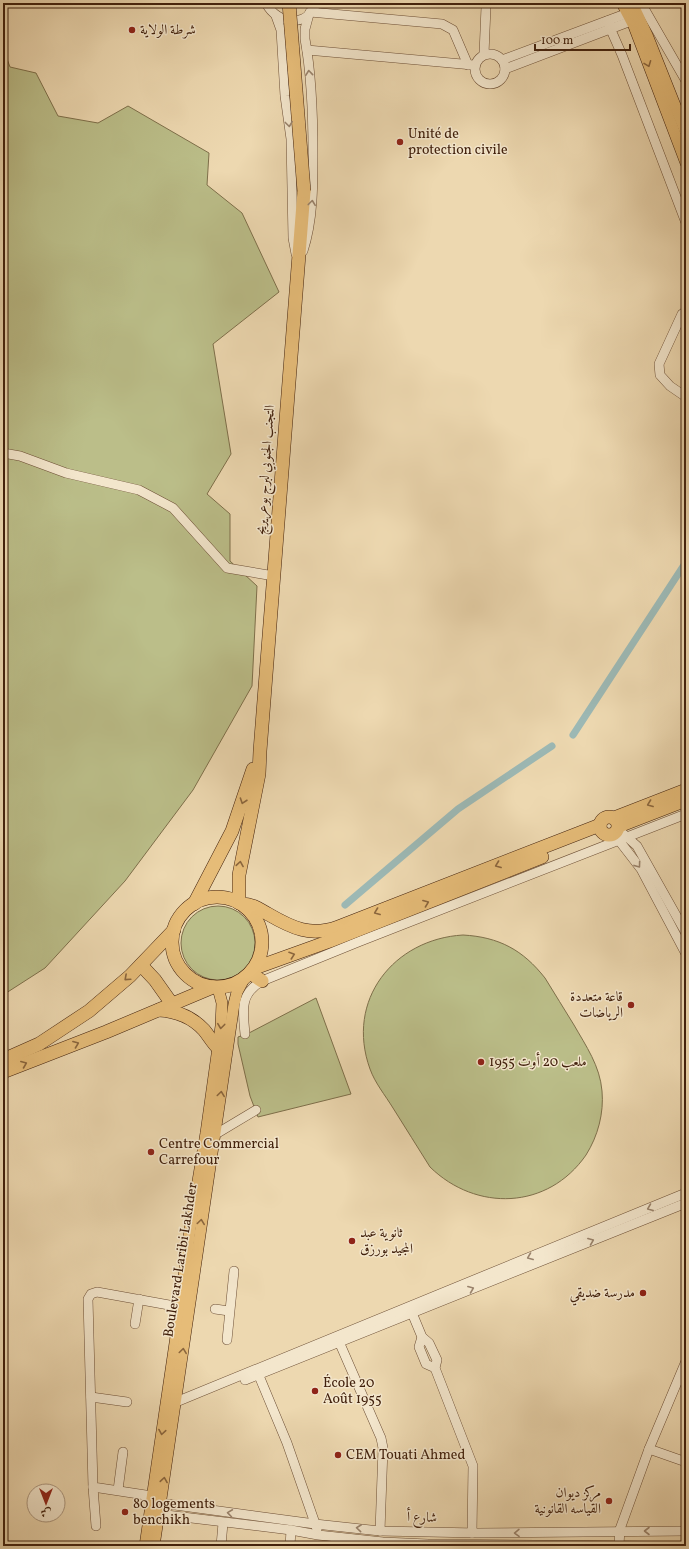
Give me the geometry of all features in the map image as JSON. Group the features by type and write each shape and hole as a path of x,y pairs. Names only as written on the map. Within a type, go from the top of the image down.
{"highway":[{"name":"التجنب الجنوبي لبرج بوعريريج","path":"240,904 239,875 260,774 260,751 304,191 289,3"},
{"name":"التجنب الجنوبي لبرج بوعريريج","path":"194,904 232,831 260,751"},
{"path":"215,987 202,985 181,970 173,951 172,941 174,930 182,914 194,904 213,898 226,898 240,904 254,906 286,924 302,930 317,932 330,930 614,830 686,790"},
{"path":"3,1060 106,1032 215,987 232,985 250,973 614,830 686,800"},
{"path":"240,904 254,916 261,931 263,942 261,952 250,973"},
{"path":"3,1072 42,1050 89,1011 141,965 174,930"},
{"path":"141,965 158,984 172,1004"},
{"path":"250,973 262,981"},
{"path":"159,1010 171,1010 189,1018 199,1025 218,1048"}],"main road":[{"path":"622,3 644,29 686,133"},
{"path":"630,12 686,163"},
{"name":"Boulevard Laribi Lakhder","path":"172,1405 180,1306 190,1229 211,1134 235,1000 250,973"},
{"name":"Boulevard Laribi Lakhder","path":"145,1546 155,1505 204,1207 222,1014 215,987"},
{"name":"Boulevard Laribi Lakhder","path":"154,1546 155,1505"}],"street":[{"path":"266,3 276,16 284,20 293,21 301,19 314,8 442,24 453,30 478,79 488,84 497,82 504,74 505,69 502,60 494,54 484,54 472,65"},
{"path":"484,3 486,7 484,54"},
{"path":"641,3 686,81"},
{"path":"298,268 307,238 313,193 313,128 305,30 314,8"},
{"path":"505,69 608,25 630,12"},
{"path":"276,16 281,30 285,96 290,139 293,238 298,268"},
{"path":"502,60 608,25"},
{"path":"608,25 622,55 686,223"},
{"path":"307,50 472,65"},
{"path":"686,311 682,314 659,364 660,375 670,386 686,396"},
{"path":"3,453 20,456 66,473 139,490 173,508 227,568 274,576"},
{"path":"245,1034 243,1013 245,999 251,988 262,981 358,942 614,830 686,814"},
{"path":"614,830 637,846 685,930 675,933"},
{"path":"614,830 641,869 686,954"},
{"path":"211,1134 256,1110"},
{"path":"410,1310 686,1193"},
{"path":"172,1405 410,1310 686,1203"},
{"path":"227,1340 234,1271"},
{"path":"96,1526 93,1487 88,1299 91,1294 97,1292 180,1306"},
{"path":"135,1324 139,1299"},
{"path":"215,1309 230,1310"},
{"path":"410,1310 422,1337 419,1347 426,1364 434,1368 473,1466 472,1533"},
{"path":"338,1339 381,1438 380,1531"},
{"path":"619,1545 619,1532 649,1450 686,1361"},
{"path":"257,1372 287,1443 320,1535"},
{"path":"677,1383 686,1387"},
{"path":"91,1397 127,1402"},
{"path":"649,1450 686,1462"},
{"path":"118,1490 123,1452"},
{"path":"93,1487 118,1490 155,1505"},
{"name":"شارع أ","path":"155,1505 380,1531 472,1533 686,1531"},
{"name":"شارع أ","path":"155,1505 223,1523 384,1542 428,1545 644,1546"},
{"path":"221,1546 223,1523"},
{"path":"290,1546 291,1530"}],"green space":[{"path":"3,48 10,67 36,73 58,116 98,123 128,106 209,153 207,185 242,213 279,292 213,344 231,454 207,494 230,514 230,561 257,586 252,686 193,790 125,881 45,968 3,995"},
{"path":"218,906 239,912 249,922 255,943 249,964 239,974 218,980 197,974 187,964 181,943 187,922 197,912"},
{"name":"ملعب 20 أوت 1955","path":"463,935 476,936 499,942 519,953 537,968 545,978 592,1056 601,1082 601,1116 594,1140 586,1155 570,1173 552,1186 532,1195 511,1198 490,1197 468,1192 448,1182 430,1167 377,1084 370,1069 364,1044 364,1020 370,997 381,978 397,961 416,948 438,939"},
{"path":"316,998 351,1094 258,1117 250,1096 238,1044 238,1037 249,1033"}],"waterway":[{"path":"573,735 686,562"},
{"path":"345,905 458,809 552,746"}],"place":[{"name":"شرطة الولاية","path":"132,30"},
{"name":"Unité de protection civile","path":"400,142"},
{"name":"قاعة متعددة الرياضات","path":"631,1005"},
{"name":"ملعب 20 أوت 1955","path":"481,1062"},
{"name":"Centre Commercial Carrefour","path":"151,1152"},
{"name":"ثانوية عبد المجيد بورزق","path":"352,1241"},
{"name":"مدرسة ضديقي","path":"643,1293"},
{"name":"École 20 Août 1955","path":"315,1391"},
{"name":"CEM Touati Ahmed","path":"338,1455"},
{"name":"مركز ديوان القياسه القانونية","path":"609,1501"},
{"name":"80 logements benchikh","path":"125,1512"}]}
